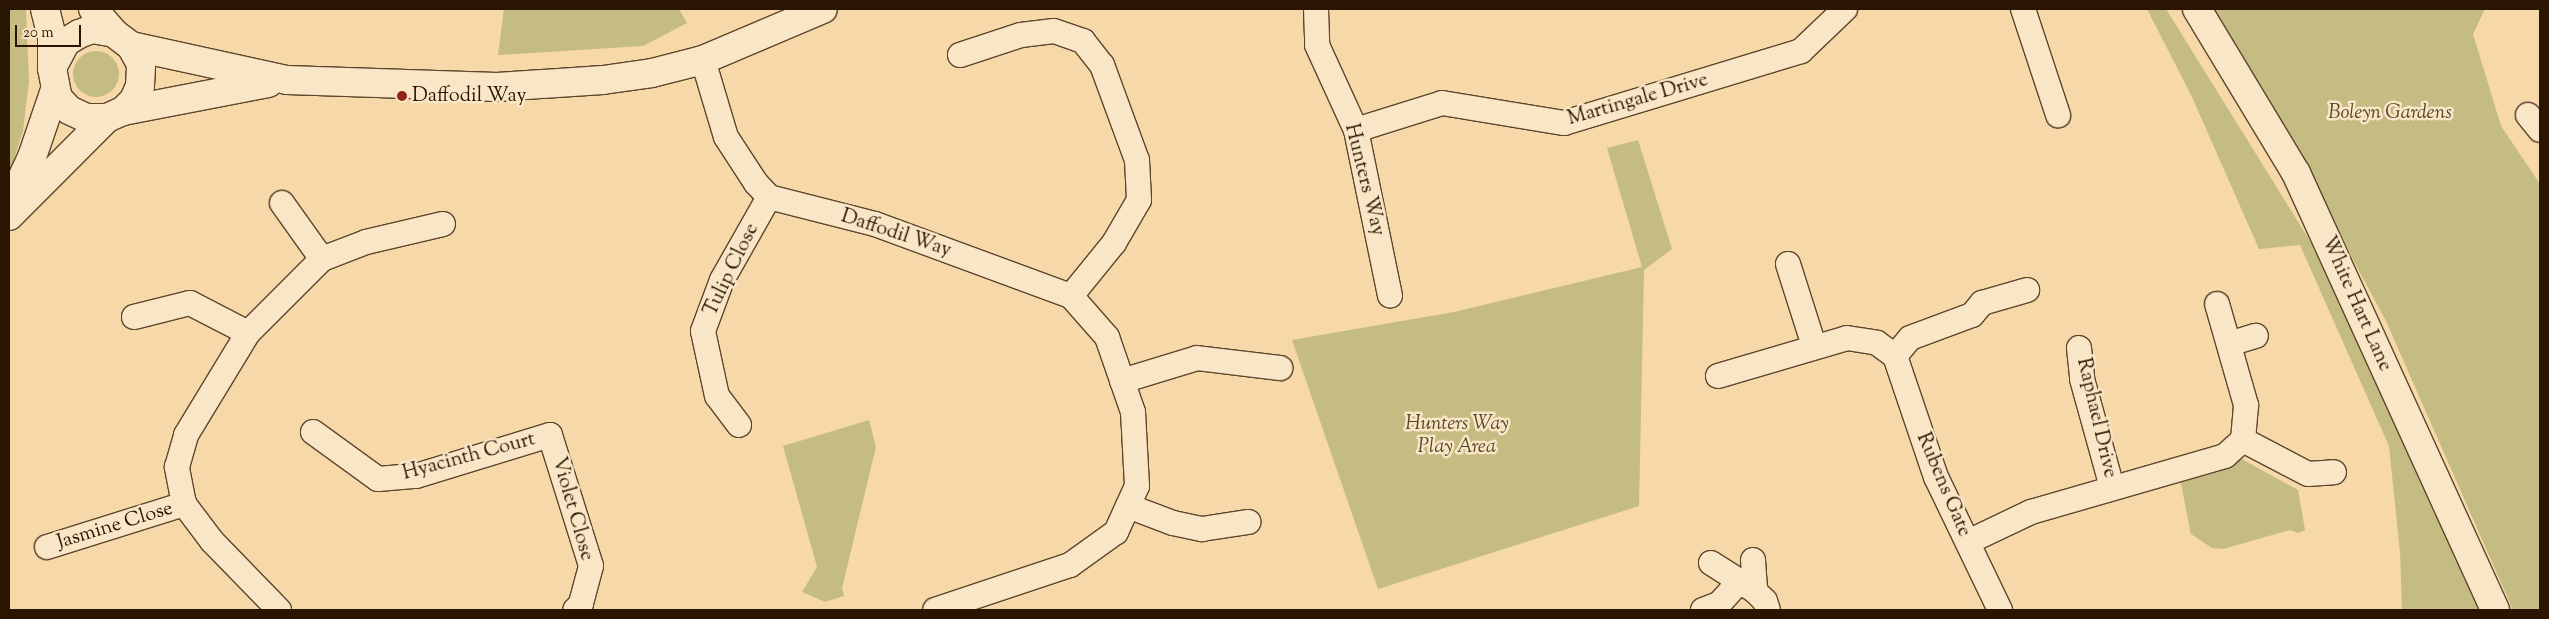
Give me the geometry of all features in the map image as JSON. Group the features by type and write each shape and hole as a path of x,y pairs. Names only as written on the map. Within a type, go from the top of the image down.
{"street":[{"path":"45,9 52,38 54,79 69,110 86,118 115,115 190,96 287,80 497,87 603,80 652,73 703,60 823,9"},
{"path":"9,216 115,115 134,100 140,86 141,64 122,39 93,9"},
{"name":"Hunters Way","path":"1316,9 1317,45 1356,130 1390,296"},
{"name":"Martingale Drive","path":"1356,130 1442,103 1564,123 1801,51 1845,9"},
{"path":"2023,9 2058,115"},
{"name":"White Hart Lane","path":"2197,9 2296,173 2495,610"},
{"path":"9,207 32,157 54,79 58,53 78,34 92,29 122,39 287,80"},
{"path":"960,54 1020,35 1054,31 1083,41 1102,65 1137,160 1139,200 1114,243 1071,296"},
{"path":"703,60 726,136 756,183 769,197"},
{"name":"Daffodil Way","path":"769,197 875,224 1071,296 1107,337 1133,412 1137,486 1116,532 1070,565 935,610"},
{"name":"Tulip Close","path":"739,425 717,396 703,331 722,280 769,197"},
{"path":"282,203 322,259"},
{"path":"279,610 212,542 184,504 177,467 186,435 248,333 322,259 366,242 443,224"},
{"path":"1788,264 1814,346"},
{"path":"1718,376 1814,346 1847,338 1877,343 1895,356 1910,338 1972,315 1982,303 2027,290"},
{"path":"134,317 190,303 248,333"},
{"path":"2218,304 2246,405 2243,440 2308,474 2334,472"},
{"path":"2229,344 2256,336"},
{"name":"Raphael Drive","path":"2079,348 2082,379 2112,487"},
{"name":"Rubens Gate","path":"1895,356 1936,477 2000,610"},
{"path":"1122,381 1197,358 1280,368"},
{"name":"Hyacinth Court","path":"313,432 378,479 416,476 550,434"},
{"name":"Violet Close","path":"550,434 591,566 581,604 575,610"},
{"name":"Raphael Drive","path":"1968,542 2031,512 2112,487 2225,456 2243,440"},
{"name":"Jasmine Close","path":"47,547 184,504"},
{"path":"1128,506 1173,522 1202,529 1248,522"},
{"path":"1704,610 1719,604 1747,586 1753,560"},
{"path":"1711,562 1747,586 1765,601 1768,610"}],"green space":[{"path":"9,9 26,9 29,81 23,131 9,175"},
{"path":"504,9 679,9 687,23 643,46 498,55"},
{"path":"2147,9 2166,9 2310,241 2483,610 2402,610 2400,552 2389,446 2300,245 2259,249 2192,97"},
{"name":"Boleyn Gardens","path":"2211,9 2485,9 2473,34 2501,126 2540,184 2540,610 2513,610 2386,321 2263,92"},
{"path":"91,51 101,51 115,61 119,74 115,87 109,93 101,97 91,97 77,87 73,79 73,69 83,55"},
{"name":"Hunters Way Play Area","path":"1638,140 1672,249 1644,270 1639,506 1378,589 1292,340 1454,312 1642,267 1607,148"},
{"path":"869,420 876,447 842,588 844,596 825,602 802,592 817,567 783,446"},
{"path":"2238,457 2298,490 2305,530 2298,533 2290,530 2223,549 2212,548 2191,534 2180,479"}],"place":[{"name":"Daffodil Way","path":"402,96"}]}
